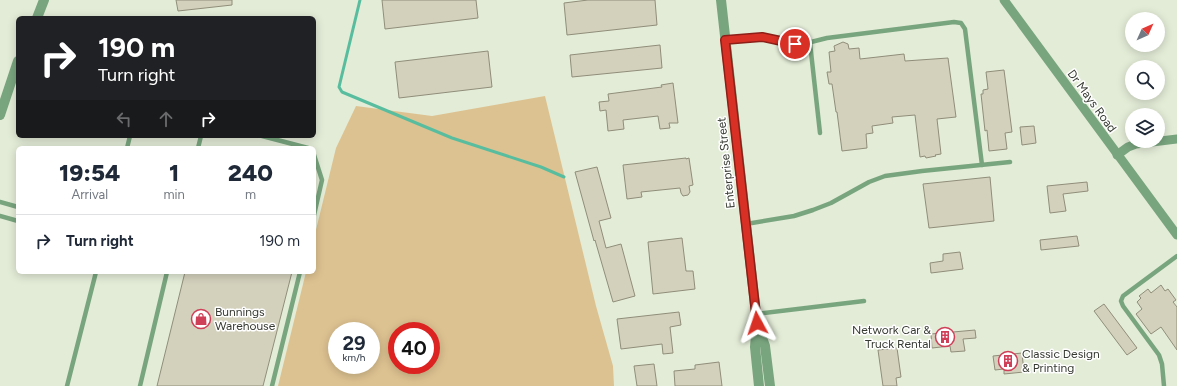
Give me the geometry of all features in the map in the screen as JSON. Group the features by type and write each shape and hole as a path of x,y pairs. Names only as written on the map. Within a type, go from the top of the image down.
{"street":[{"path":"38,16 44,0"},
{"name":"Enterprise Street","path":"721,0 757,318 765,346 770,386"},
{"name":"Dr Mays Road","path":"1004,0 1177,235"},
{"path":"0,115 6,91 15,81"},
{"path":"1117,155 1128,147 1136,144 1177,139"},
{"name":"Enterprise Street","path":"757,318 755,348 759,386"}],"lane":[{"path":"725,40 762,37 795,44 810,43 834,37 954,22 961,23 965,29 982,165"},
{"path":"810,43 820,133"},
{"path":"270,138 300,146"},
{"path":"316,161 322,180 316,207"},
{"path":"746,224 794,216 813,210 831,203 869,182 885,176 1010,162"},
{"path":"0,202 16,206"},
{"path":"0,216 16,220"},
{"path":"1164,386 1162,364 1159,355 1123,306 1121,301 1124,296 1177,256"},
{"path":"67,386 95,274"},
{"path":"140,386 167,274"},
{"path":"272,386 300,274"},
{"path":"757,318 864,301"}],"shaded area":[{"path":"545,96 596,306 613,366 614,386 278,386 306,274 316,274 316,230 336,148 356,106 432,116"}],"building":[{"path":"176,0 232,0 232,5 178,11"},
{"path":"382,0 476,0 478,18 385,29"},
{"path":"588,0 655,0 657,25 567,35 564,3"},
{"path":"843,42 848,44 849,49 859,48 860,59 904,54 905,61 948,58 956,117 937,119 941,154 926,158 925,156 920,157 915,115 892,117 893,123 872,126 873,133 866,134 867,148 842,151 832,84 829,84 827,72 831,72 829,52 835,51 834,46"},
{"path":"660,45 662,68 572,77 570,55"},
{"path":"488,51 492,87 399,98 395,62"},
{"path":"1004,70 1012,132 1005,133 1007,149 989,151 981,94 983,94 983,90 988,89 986,72"},
{"path":"673,83 678,123 669,123 670,128 660,129 658,116 623,120 624,129 608,131 606,110 600,111 599,102 609,101 608,94 662,87 661,85"},
{"path":"1034,126 1036,143 1022,145 1020,127"},
{"path":"689,158 693,185 689,186 690,192 688,195 683,196 680,188 641,192 642,197 627,199 623,165"},
{"path":"597,167 611,218 599,221 606,248 621,244 635,296 613,302 575,172"},
{"path":"990,177 994,221 929,228 923,184"},
{"path":"1087,182 1088,191 1063,194 1066,211 1050,213 1047,186"},
{"path":"1077,236 1079,246 1041,250 1040,240"},
{"path":"682,238 686,271 693,271 695,289 653,294 648,242"},
{"path":"960,252 963,269 931,273 930,263 943,261 943,254"},
{"path":"185,274 291,274 263,386 157,386"},
{"path":"1161,285 1165,291 1168,289 1176,300 1173,302 1177,307 1177,350 1161,327 1151,334 1136,314 1142,309 1137,302 1141,298 1139,296 1148,289 1151,293"},
{"path":"1104,304 1137,348 1127,355 1094,311"},
{"path":"679,312 681,325 670,327 673,353 663,354 662,344 621,349 617,319"},
{"path":"975,330 976,338 963,339 965,351 951,352 950,346 932,348 931,334"},
{"path":"897,348 901,377 896,378 897,386 883,386 878,350"},
{"name":"Classic Design & Printing","path":"1022,353 1024,372 1004,374 1004,369 995,370 993,356"},
{"path":"719,362 722,386 675,386 674,371 695,369 695,365"},
{"path":"654,364 657,386 637,386 634,366"}],"waterway":[{"path":"360,0 339,87 342,92 452,138 541,167 564,177"}],"place":[{"name":"Bunnings Warehouse","path":"201,319"},
{"name":"Network Car & Truck Rental","path":"945,337"},
{"name":"Classic Design & Printing","path":"1008,361"}],"route":[{"path":"757,323 725,40 762,37 795,44"}]}
